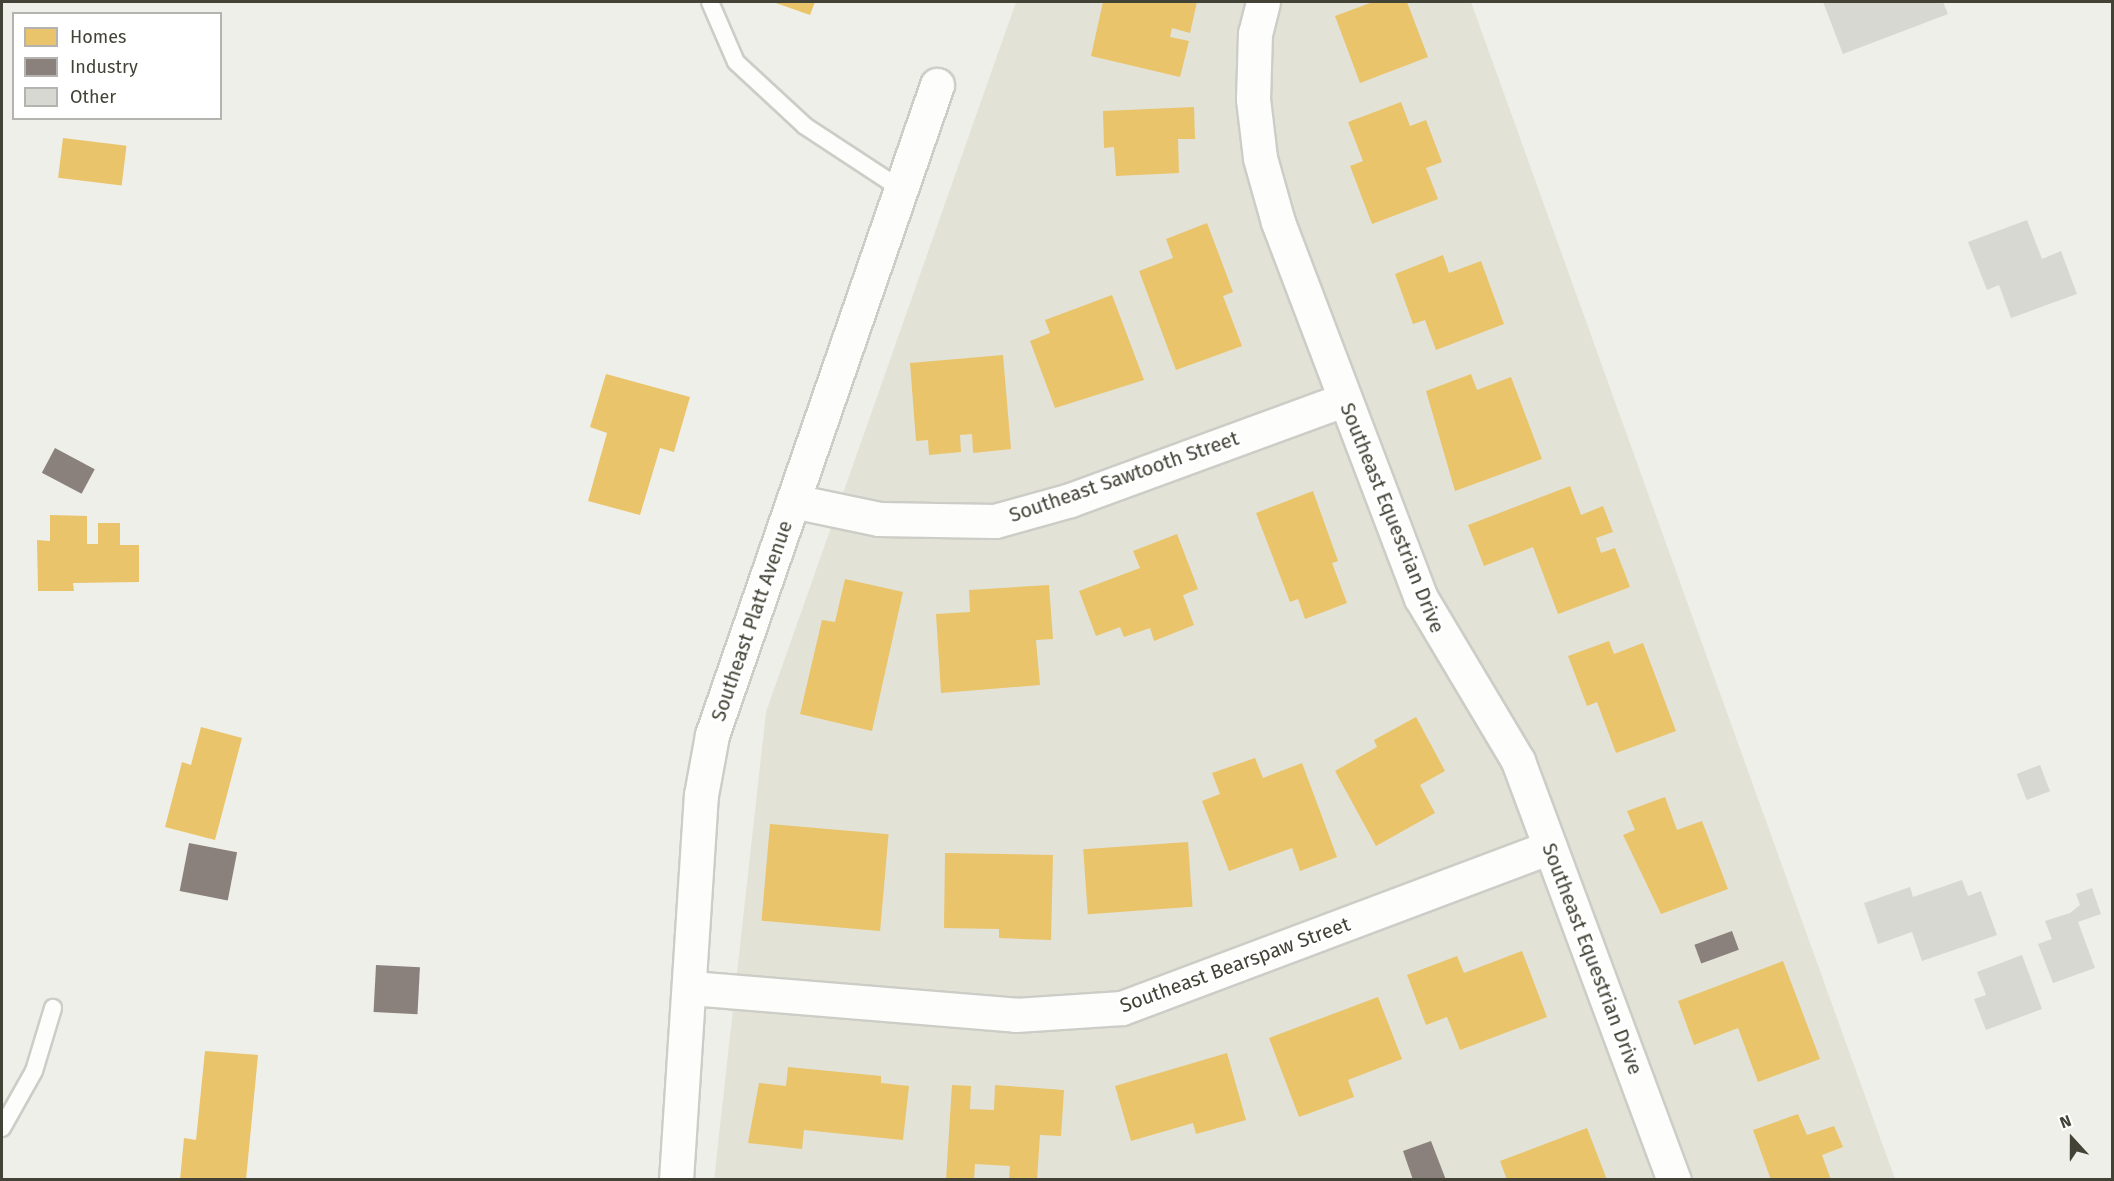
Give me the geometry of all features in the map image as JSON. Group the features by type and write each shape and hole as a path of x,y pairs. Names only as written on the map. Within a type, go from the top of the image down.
{"street":[{"name":"Southeast Equestrian Drive","path":"1263,2 1255,33 1253,99 1260,158 1343,400 1421,598 1518,761 1674,1179"},
{"name":"Southeast Platt Avenue","path":"676,1179 691,988 702,795 712,735 936,85"},
{"name":"Southeast Sawtooth Street","path":"793,501 879,519 995,521 1070,500 1343,400"},
{"name":"Southeast Bearspaw Street","path":"691,988 1016,1015 1122,1008 1550,847"}],"lane":[{"path":"710,2 736,62 805,126 901,189"},
{"path":"2,1128 34,1071 53,1008"}],"shaded area":[{"path":"1016,2 1471,2 1895,1179 714,1180 766,712"}],"building: Homes":[{"path":"773,2 815,2 810,15"},
{"path":"1103,2 1197,2 1190,33 1172,28 1170,37 1189,41 1180,77 1091,56"},
{"path":"1373,2 1407,2 1428,57 1360,83 1335,16"},
{"path":"1401,102 1410,126 1426,120 1442,162 1426,168 1438,199 1372,224 1350,166 1363,161 1348,122"},
{"path":"1194,107 1195,139 1178,139 1179,173 1116,176 1114,147 1104,148 1103,111"},
{"path":"63,138 127,146 122,186 58,178"},
{"path":"1207,223 1233,292 1223,296 1242,346 1176,370 1139,271 1173,258 1166,239"},
{"path":"1443,255 1449,273 1481,261 1504,324 1436,350 1425,320 1413,324 1395,274"},
{"path":"1112,295 1144,380 1055,408 1030,341 1050,333 1045,320"},
{"path":"1003,355 1011,449 973,453 972,434 960,435 961,452 929,455 928,440 916,441 910,363"},
{"path":"606,374 690,397 674,452 660,448 640,515 588,501 607,433 590,427"},
{"path":"1471,374 1477,390 1511,377 1542,459 1455,491 1426,391"},
{"path":"1570,486 1581,515 1603,506 1613,532 1596,538 1601,553 1615,548 1630,587 1558,614 1533,547 1484,566 1468,525"},
{"path":"1313,491 1338,561 1332,563 1347,603 1305,619 1298,599 1290,602 1256,513"},
{"path":"50,515 87,516 87,544 98,544 98,523 120,523 120,545 139,545 139,582 73,583 74,591 38,591 37,540 50,541"},
{"path":"1177,534 1198,589 1183,595 1194,625 1154,641 1150,628 1124,637 1120,627 1096,636 1079,591 1140,568 1133,551"},
{"path":"845,579 903,592 872,731 800,714 822,620 835,622"},
{"path":"1049,585 1053,639 1036,640 1040,685 941,693 936,614 970,612 969,590"},
{"path":"1609,641 1614,654 1643,643 1676,731 1616,753 1597,702 1587,706 1568,656"},
{"path":"1416,717 1445,771 1420,785 1435,813 1376,846 1335,771 1377,747 1374,740"},
{"path":"201,727 242,738 215,840 165,827 182,762 191,765"},
{"path":"1255,758 1263,778 1302,763 1337,857 1300,871 1292,848 1229,871 1202,801 1220,794 1212,773"},
{"path":"1665,797 1677,830 1702,821 1728,889 1661,914 1623,835 1635,830 1627,811"},
{"path":"770,824 889,834 880,931 762,921"},
{"path":"1188,842 1193,907 1088,914 1083,849"},
{"path":"945,853 1053,855 1051,940 999,938 999,929 944,928"},
{"path":"1522,951 1547,1017 1460,1050 1447,1017 1426,1025 1407,975 1457,956 1464,973"},
{"path":"1783,961 1820,1059 1758,1082 1738,1028 1694,1045 1678,1001"},
{"path":"1378,997 1402,1059 1348,1080 1354,1097 1299,1117 1269,1038"},
{"path":"205,1051 258,1055 246,1180 180,1180 184,1138 196,1140"},
{"path":"1227,1053 1246,1120 1196,1134 1193,1123 1131,1141 1115,1086"},
{"path":"788,1067 881,1076 881,1083 909,1086 903,1140 804,1130 802,1149 748,1143 759,1083 786,1086"},
{"path":"952,1085 971,1086 970,1109 994,1110 995,1085 1064,1090 1061,1136 1040,1135 1037,1180 1009,1180 1010,1166 975,1164 974,1180 946,1180"},
{"path":"1798,1114 1807,1135 1834,1126 1843,1147 1822,1155 1831,1180 1771,1180 1753,1130"},
{"path":"1587,1128 1607,1180 1507,1180 1500,1161"}],"building: Industry":[{"path":"55,448 95,469 82,494 42,473"},
{"path":"189,843 237,852 228,900 180,891"},
{"path":"1732,931 1739,950 1701,963 1694,945"},
{"path":"376,965 420,967 417,1014 374,1012"},
{"path":"1431,1141 1446,1180 1413,1180 1403,1151"}],"building: Other":[{"path":"1823,2 1943,2 1948,14 1843,54"},
{"path":"2027,220 2042,259 2061,251 2077,294 2011,318 1999,285 1987,290 1968,242"},
{"path":"2040,765 2050,791 2027,800 2017,774"},
{"path":"1962,880 1968,896 1981,891 1997,935 1922,961 1912,932 1878,944 1864,903 1910,887 1913,897"},
{"path":"2092,888 2101,914 2078,922 2095,968 2053,983 2038,944 2052,939 2045,921 2070,913 2080,905 2076,894"},
{"path":"2022,955 2042,1009 1986,1030 1974,999 1986,995 1977,972"}]}
